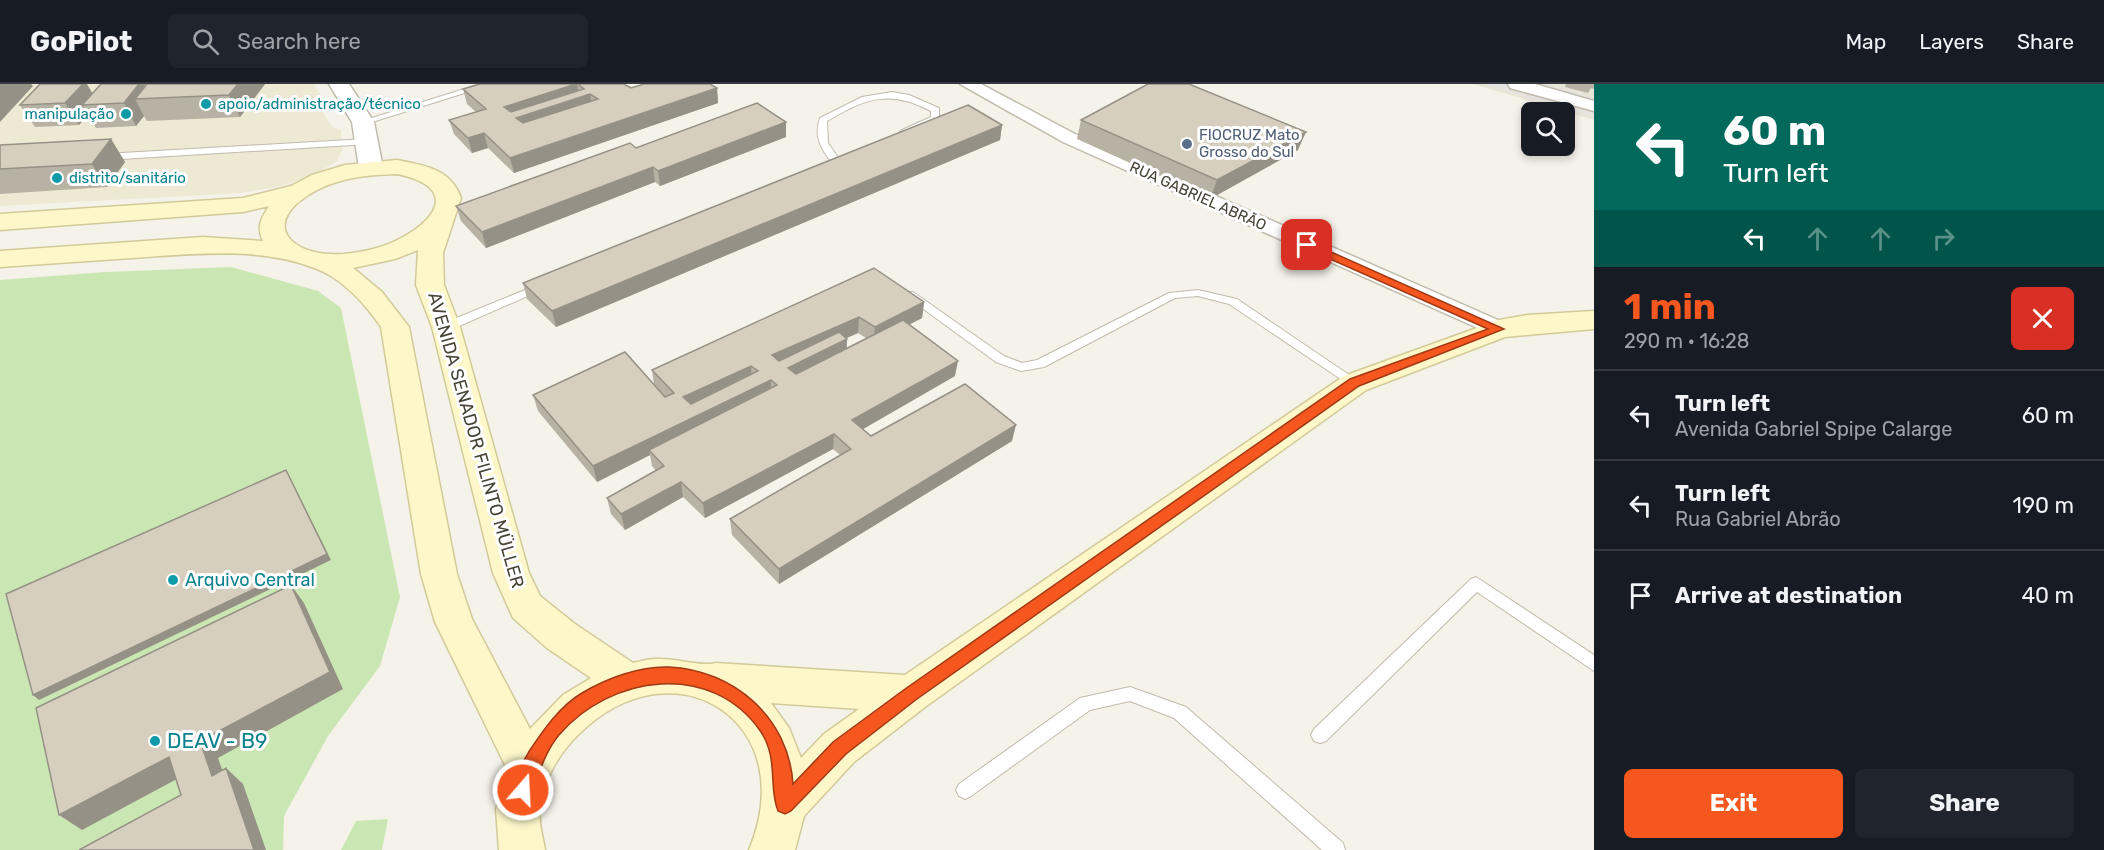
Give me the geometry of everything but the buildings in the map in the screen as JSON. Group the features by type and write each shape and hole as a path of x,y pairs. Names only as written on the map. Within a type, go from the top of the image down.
{"main road":[{"name":"AVENIDA SENADOR FILINTO MÜLLER","path":"371,168 397,167 420,171 438,180 448,192 448,206 440,222 430,254 430,285 446,327 511,573 526,607 561,636 626,680"},
{"path":"0,222 243,205 298,191 328,178 371,168"},
{"path":"281,250 271,237 271,222 281,206 298,191"},
{"path":"0,259 203,245 281,250 300,258 325,262 351,261 378,256 404,247 424,236 440,222"},
{"path":"325,262 362,285 380,304 395,327 439,574 454,622 529,769"},
{"path":"785,805 839,748 911,694 1355,382 1498,329 1527,324 1594,320"},
{"path":"522,850 518,811 529,769 553,729 586,699 626,680 668,674 707,681 911,694"},
{"path":"707,681 741,699 767,727 783,764 785,805 773,849"}],"street":[{"path":"339,84 364,132 371,168"},
{"name":"RUA GABRIEL ABRÃO","path":"968,84 1069,138 1498,329"},
{"path":"1516,84 1594,106"}],"lane":[{"path":"90,157 364,132 489,84"},
{"path":"822,170 842,161 822,146 823,120 849,104 885,93 907,95 936,110 935,118 896,136"},
{"path":"446,327 556,280"},
{"path":"894,283 1000,358 1021,367 1040,364 1173,295 1198,293 1233,301 1355,382"},
{"path":"1320,735 1476,583 1594,664"},
{"path":"965,790 1086,703 1130,694 1180,712 1336,850"}],"shaded area":[{"path":"0,84 314,84 322,97 317,103 332,127 341,130 342,151 336,162 309,177 277,187 240,193 0,206"},
{"path":"1473,84 1594,84 1594,120 1575,114 1575,102 1534,102"},
{"path":"1482,84 1546,84 1594,98 1594,117 1575,111 1575,102 1543,102"}],"green space":[{"path":"231,267 318,291 341,308 400,597 380,666 328,736 284,816 283,850 0,850 0,280 106,272"},
{"path":"388,819 382,850 341,850 356,821"}],"place":[{"name":"apoio/administração/técnico","path":"206,104"},
{"name":"manipulação","path":"126,114"},
{"name":"FIOCRUZ Mato Grosso do Sul","path":"1187,144"},
{"name":"distrito/sanitário","path":"57,178"},
{"name":"Arquivo Central","path":"173,580"},
{"name":"DEAV - B9","path":"155,741"}],"route":[{"path":"523,790 529,769 553,729 586,699 626,680 668,674 707,681 741,699 767,727 783,764 785,805 839,748 911,694 1355,382 1498,329 1307,245"}]}
